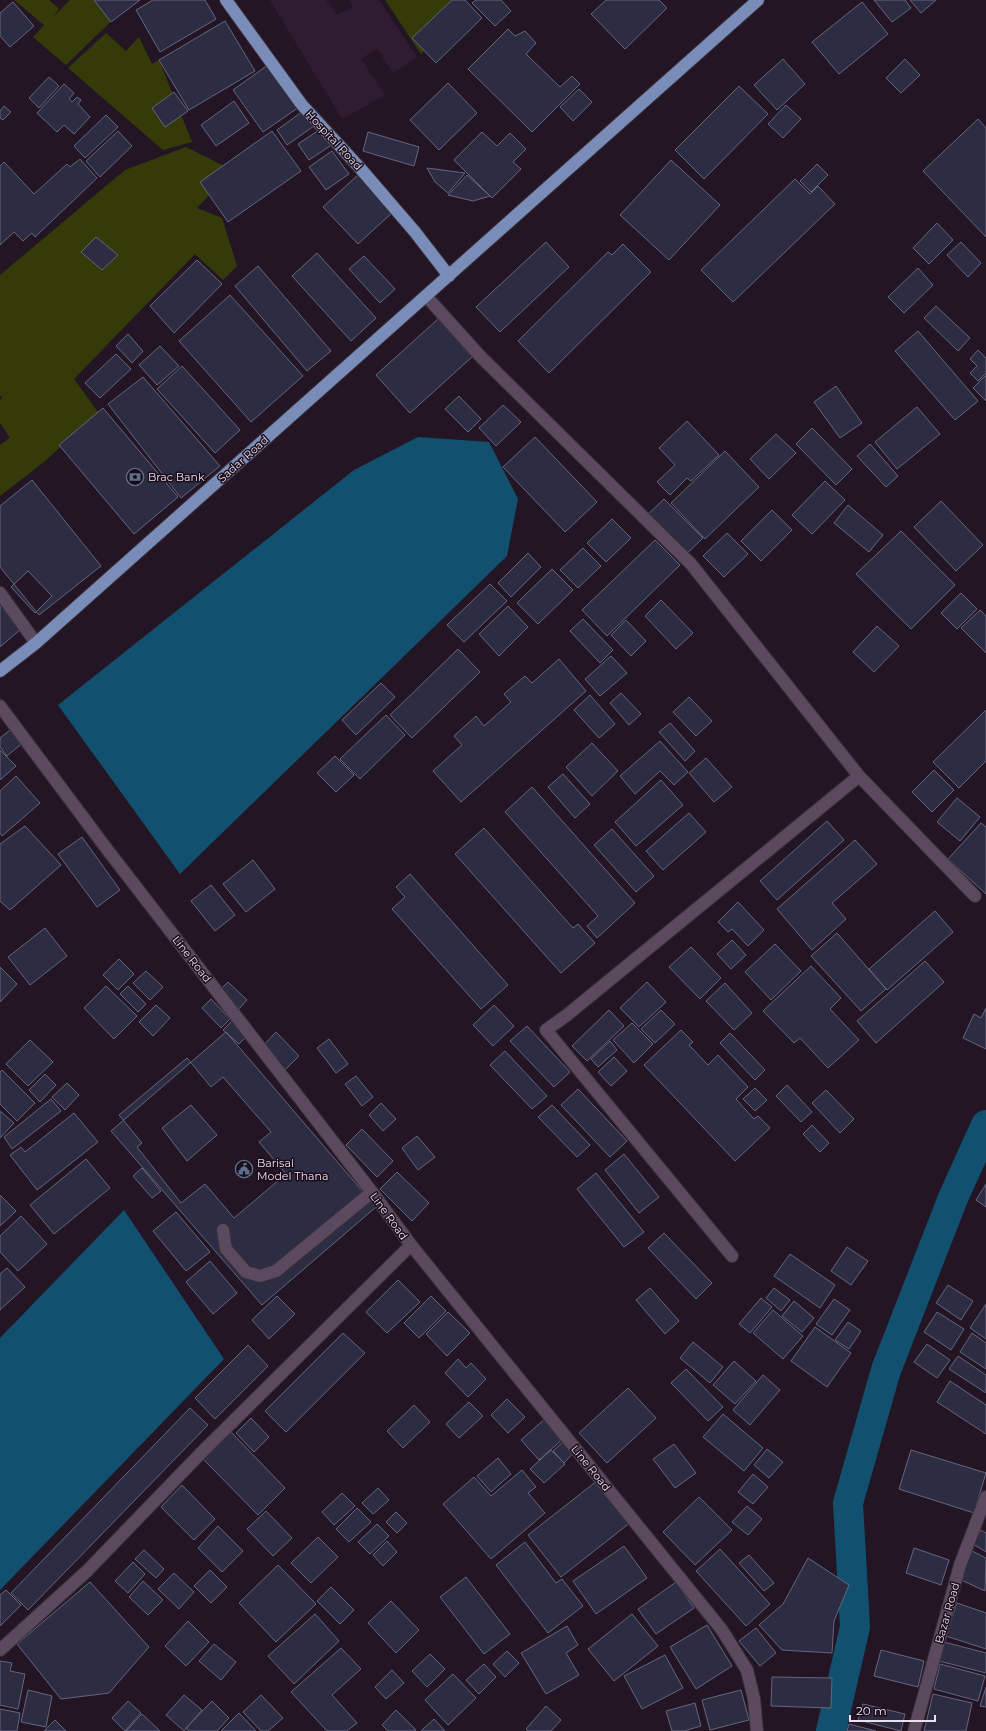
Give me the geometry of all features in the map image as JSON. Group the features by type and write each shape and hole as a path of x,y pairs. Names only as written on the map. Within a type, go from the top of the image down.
{"main road":[{"name":"Hospital Road","path":"226,0 302,105 385,197 415,232 449,276"},
{"name":"Sadar Road","path":"0,671 36,643 758,0"}],"street":[{"path":"426,296 480,356 691,564 858,776 975,896"},
{"path":"0,593 36,643"},
{"name":"Line Road","path":"0,706 106,848 372,1192 411,1245 722,1630 748,1670 754,1699 757,1731"},
{"path":"732,1256 546,1030 567,1016 858,776"},
{"path":"223,1230 226,1249 246,1272 260,1276 276,1271 372,1192"},
{"path":"0,1650 86,1571 201,1453 411,1245"},
{"name":"Bazar Road","path":"914,1731 960,1565 986,1497"}],"shaded area":[{"path":"270,0 326,0 337,15 353,7 349,0 379,0 417,57 393,73 377,48 361,59 385,95 342,119"}],"green space":[{"path":"14,0 49,0 59,9 53,17 70,0 133,0 66,65 33,37 44,25"},
{"path":"385,0 459,0 463,6 421,54"},
{"path":"106,33 126,51 139,37 152,64 159,60 192,142 163,150 68,68"},
{"path":"186,147 232,170 197,208 222,218 237,266 223,280 195,254 74,379 98,412 44,462 0,496 0,445 10,438 0,423 0,400 2,398 0,395 0,275 125,170"}],"water":[{"path":"418,437 489,442 518,499 507,556 180,874 58,705 354,470"},
{"path":"124,1210 224,1359 0,1590 0,1338"}],"building":[{"path":"94,0 140,0 111,22"},
{"path":"153,0 205,0 216,19 160,52 136,10"},
{"path":"452,0 465,0 482,18 436,63 412,38"},
{"path":"476,0 501,0 511,11 495,26 472,3"},
{"path":"606,0 659,0 667,8 625,49 591,14"},
{"path":"874,0 905,0 911,8 892,22"},
{"path":"910,0 936,0 921,13"},
{"path":"13,2 34,26 10,47 0,36 0,13"},
{"path":"862,2 888,34 839,74 812,42"},
{"path":"225,21 255,71 189,110 159,60"},
{"path":"508,29 515,36 525,31 536,43 526,54 560,87 572,76 580,84 532,132 468,69"},
{"path":"783,59 805,84 777,110 754,85"},
{"path":"905,59 920,75 901,93 886,78"},
{"path":"272,62 302,105 263,132 233,90"},
{"path":"49,77 59,86 39,108 29,98"},
{"path":"448,83 477,113 439,150 410,120"},
{"path":"64,84 74,93 69,99 72,102 77,97 81,100 78,104 90,117 74,134 64,125 57,132 37,113"},
{"path":"739,86 768,114 704,179 675,150"},
{"path":"579,89 592,102 573,121 560,107"},
{"path":"174,92 188,111 165,127 152,108"},
{"path":"234,101 249,123 216,146 201,125"},
{"path":"786,105 801,119 783,138 768,124"},
{"path":"4,106 11,112 3,120 0,118 0,111"},
{"path":"310,106 321,121 287,145 277,130"},
{"path":"106,115 118,127 85,158 74,146"},
{"path":"978,119 986,128 986,237 923,171"},
{"path":"325,126 336,142 309,160 298,144"},
{"path":"118,131 132,146 100,177 86,161"},
{"path":"272,131 301,171 228,222 200,182"},
{"path":"368,132 419,147 414,166 363,151"},
{"path":"482,132 497,146 510,133 526,149 513,162 521,169 492,198 454,160"},
{"path":"332,151 349,174 326,190 309,167"},
{"path":"80,159 97,178 35,237 32,233 23,241 14,232 0,245 0,166 4,162 34,194 67,164 70,167"},
{"path":"671,160 720,205 669,260 620,215"},
{"path":"817,164 828,175 811,192 800,181"},
{"path":"427,168 465,173 448,193 435,182"},
{"path":"359,174 393,212 358,244 323,207"},
{"path":"467,175 490,196 473,201 448,195"},
{"path":"795,179 810,194 818,186 835,204 733,302 701,270"},
{"path":"937,223 953,240 929,264 913,248"},
{"path":"96,237 118,255 102,270 81,252"},
{"path":"546,242 569,267 500,332 476,307"},
{"path":"961,242 981,263 968,277 947,255"},
{"path":"623,244 651,272 549,373 518,341 608,252 612,255"},
{"path":"317,253 376,318 351,341 292,276"},
{"path":"364,256 395,289 380,303 349,269"},
{"path":"197,260 222,284 174,333 150,306"},
{"path":"258,266 331,351 307,371 235,286"},
{"path":"918,268 933,285 904,313 888,297"},
{"path":"230,295 303,376 251,422 179,341"},
{"path":"936,306 970,338 958,351 924,318"},
{"path":"438,319 472,357 410,413 376,375"},
{"path":"918,331 978,401 955,420 895,351"},
{"path":"128,334 143,351 132,363 116,346"},
{"path":"160,346 179,366 157,385 139,365"},
{"path":"978,350 986,358 986,373 978,381 970,373 977,366 970,359"},
{"path":"116,354 131,369 100,398 85,383"},
{"path":"182,366 240,430 215,453 157,389"},
{"path":"986,375 986,401 973,388"},
{"path":"143,377 220,466 181,498 108,404"},
{"path":"836,386 862,423 840,438 814,402"},
{"path":"459,396 481,419 468,432 445,409"},
{"path":"503,405 521,422 496,446 479,428"},
{"path":"917,407 940,434 897,469 875,442"},
{"path":"103,408 178,497 134,534 59,445"},
{"path":"687,421 719,455 691,481 687,478 670,495 657,482 675,465 659,448"},
{"path":"812,428 852,469 836,485 796,444"},
{"path":"776,434 796,453 769,479 750,459"},
{"path":"535,437 597,502 565,532 503,467"},
{"path":"870,444 898,476 886,487 857,456"},
{"path":"725,451 759,487 705,539 671,503"},
{"path":"32,480 101,566 39,615 0,567 0,506"},
{"path":"825,481 845,500 812,534 792,515"},
{"path":"664,499 703,538 679,561 640,522"},
{"path":"941,501 983,545 956,571 914,527"},
{"path":"848,505 883,535 869,552 834,523"},
{"path":"772,510 792,530 761,561 741,541"},
{"path":"612,519 631,538 606,562 587,543"},
{"path":"901,531 955,585 911,629 856,574"},
{"path":"727,533 748,554 724,577 703,556"},
{"path":"655,540 680,565 607,636 582,610"},
{"path":"583,548 601,566 578,588 560,570"},
{"path":"528,553 541,567 511,597 498,583"},
{"path":"552,569 573,590 538,624 517,603"},
{"path":"28,571 52,596 35,613 11,587"},
{"path":"490,584 507,601 464,642 447,625"},
{"path":"961,593 977,609 957,629 941,613"},
{"path":"661,600 693,633 676,649 645,616"},
{"path":"0,604 21,629 0,647"},
{"path":"508,606 528,627 499,656 479,634"},
{"path":"980,610 986,616 986,653 961,628"},
{"path":"583,619 613,650 600,663 570,631"},
{"path":"626,620 646,641 631,656 611,635"},
{"path":"877,626 899,646 874,672 853,652"},
{"path":"458,649 480,672 412,738 390,715"},
{"path":"611,656 627,673 600,696 585,679"},
{"path":"559,659 586,691 461,802 433,771 462,745 454,736 476,716 484,726 511,702 504,694 525,676 532,683"},
{"path":"381,683 395,697 356,735 342,720"},
{"path":"621,693 641,714 629,725 610,703"},
{"path":"590,695 615,724 599,738 574,710"},
{"path":"689,697 712,721 696,736 673,712"},
{"path":"986,710 986,761 959,788 933,762"},
{"path":"386,715 405,735 360,779 340,759"},
{"path":"670,723 695,751 685,761 659,732"},
{"path":"14,727 25,741 7,756 0,747 0,738"},
{"path":"660,741 688,772 674,785 660,771 635,794 620,776"},
{"path":"592,743 618,771 592,796 566,767"},
{"path":"0,750 16,766 0,780"},
{"path":"335,756 354,775 336,792 317,773"},
{"path":"706,758 732,787 714,802 689,773"},
{"path":"934,770 954,790 932,812 912,792"},
{"path":"563,774 590,804 575,818 548,787"},
{"path":"16,776 40,803 2,836 0,833 0,791"},
{"path":"661,780 683,805 636,846 615,822"},
{"path":"532,787 635,903 597,938 587,926 598,916 505,812"},
{"path":"957,798 980,817 960,841 937,822"},
{"path":"689,813 706,832 663,870 646,851"},
{"path":"827,821 844,840 777,900 760,881"},
{"path":"981,823 986,827 986,894 948,859"},
{"path":"25,826 61,865 10,910 0,901 0,844"},
{"path":"484,828 573,928 578,924 595,943 561,973 455,854"},
{"path":"612,829 654,876 636,892 594,845"},
{"path":"82,837 120,890 97,907 58,854"},
{"path":"855,840 877,864 832,903 846,919 812,950 777,909"},
{"path":"253,860 275,889 246,912 223,884"},
{"path":"410,874 508,985 481,1009 392,909 405,897 396,887"},
{"path":"211,885 235,915 215,931 191,901"},
{"path":"738,902 764,930 748,946 732,929 728,932 718,922"},
{"path":"935,911 953,932 887,990 869,969"},
{"path":"45,928 67,956 30,985 8,957"},
{"path":"837,933 886,989 861,1011 811,956"},
{"path":"732,940 746,955 731,969 717,954"},
{"path":"775,944 801,971 771,1000 745,972"},
{"path":"691,947 721,978 700,999 669,967"},
{"path":"119,959 134,974 118,990 103,975"},
{"path":"925,961 944,982 876,1043 857,1021"},
{"path":"811,966 841,998 830,1009 859,1040 828,1068 800,1038 794,1043 763,1011"},
{"path":"0,967 17,984 0,1002"},
{"path":"146,971 163,987 150,1000 133,983"},
{"path":"228,982 247,1000 237,1011 218,992"},
{"path":"647,982 666,1002 639,1027 620,1008"},
{"path":"725,983 752,1013 734,1030 706,1001"},
{"path":"106,986 137,1016 114,1039 84,1008"},
{"path":"128,986 146,1004 138,1012 120,994"},
{"path":"211,999 230,1019 221,1028 202,1008"},
{"path":"156,1005 170,1018 153,1036 139,1022"},
{"path":"494,1005 514,1026 493,1046 473,1025"},
{"path":"986,1008 986,1049 963,1038 974,1014 981,1018"},
{"path":"609,1010 624,1026 587,1061 572,1046"},
{"path":"661,1010 675,1024 655,1043 641,1029"},
{"path":"233,1020 248,1035 239,1044 223,1030"},
{"path":"632,1023 653,1044 634,1063 613,1040"},
{"path":"527,1026 570,1072 554,1087 510,1041"},
{"path":"681,1030 693,1042 689,1045 708,1065 718,1055 748,1087 736,1099 754,1119 758,1116 770,1128 735,1161 644,1065"},
{"name":"Barisal Model Thana","path":"226,1032 376,1207 262,1305 111,1131"},
{"path":"276,1032 299,1056 285,1070 262,1047"},
{"path":"730,1033 765,1070 755,1080 720,1043"},
{"path":"329,1039 348,1064 336,1073 317,1048"},
{"path":"30,1040 53,1062 28,1086 6,1064"},
{"path":"610,1041 617,1050 598,1067 591,1059"},
{"path":"505,1051 547,1096 532,1109 490,1065"},
{"path":"614,1057 627,1071 611,1086 598,1072"},
{"path":"187,1058 211,1087 223,1077 271,1132 259,1142 286,1174 234,1218 205,1184 181,1203 137,1147 142,1143 119,1115","holes":["191,1105 217,1135 187,1161 162,1128"]},
{"path":"2,1070 35,1103 17,1121 0,1104 0,1072"},
{"path":"45,1074 56,1085 40,1102 29,1090"},
{"path":"356,1076 373,1097 362,1106 345,1084"},
{"path":"67,1083 79,1095 65,1110 52,1097"},
{"path":"787,1085 812,1112 801,1122 776,1096"},
{"path":"755,1088 767,1100 755,1111 743,1099"},
{"path":"578,1089 627,1141 610,1157 561,1105"},
{"path":"826,1090 854,1119 840,1133 812,1103"},
{"path":"51,1099 61,1111 12,1149 4,1137"},
{"path":"381,1103 396,1119 383,1131 369,1115"},
{"path":"552,1105 590,1145 577,1157 538,1117"},
{"path":"0,1111 14,1123 0,1138"},
{"path":"74,1113 98,1142 37,1190 10,1155 21,1147 25,1152"},
{"path":"812,1125 829,1143 820,1152 803,1134"},
{"path":"362,1129 393,1161 377,1177 346,1145"},
{"path":"417,1136 435,1157 418,1170 402,1148"},
{"path":"624,1154 659,1197 639,1213 605,1170"},
{"path":"86,1159 110,1188 54,1234 30,1205"},
{"path":"142,1168 161,1191 152,1198 133,1176"},
{"path":"397,1172 429,1203 412,1221 380,1189"},
{"path":"596,1173 644,1232 624,1247 577,1189"},
{"path":"986,1184 986,1207 976,1200"},
{"path":"0,1195 16,1211 0,1226"},
{"path":"176,1212 210,1252 186,1271 153,1231"},
{"path":"21,1216 47,1244 18,1271 0,1252 0,1236"},
{"path":"664,1233 712,1283 696,1299 648,1248"},
{"path":"847,1247 868,1261 851,1285 831,1271"},
{"path":"790,1254 835,1285 820,1308 774,1276"},
{"path":"210,1261 237,1293 213,1314 186,1282"},
{"path":"7,1268 25,1287 0,1310 0,1274"},
{"path":"398,1280 420,1302 387,1333 366,1312"},
{"path":"948,1285 973,1301 961,1320 936,1303"},
{"path":"650,1288 679,1321 665,1334 636,1300"},
{"path":"774,1288 790,1300 781,1311 766,1298"},
{"path":"277,1296 295,1314 269,1339 252,1320"},
{"path":"431,1296 446,1311 419,1338 404,1323"},
{"path":"761,1298 772,1307 750,1333 739,1324"},
{"path":"834,1299 850,1310 832,1335 816,1324"},
{"path":"794,1301 814,1318 802,1332 782,1316"},
{"path":"986,1304 986,1339 970,1328"},
{"path":"773,1310 803,1336 783,1359 753,1333"},
{"path":"448,1312 470,1333 447,1356 426,1334"},
{"path":"937,1312 964,1329 951,1350 924,1332"},
{"path":"848,1322 861,1331 849,1349 835,1340"},
{"path":"815,1327 851,1353 827,1387 791,1361"},
{"path":"343,1333 365,1353 286,1432 265,1411"},
{"path":"972,1333 986,1343 986,1369 960,1352"},
{"path":"693,1342 723,1367 710,1383 680,1358"},
{"path":"927,1344 950,1360 937,1378 914,1362"},
{"path":"248,1345 268,1366 215,1419 195,1398"},
{"path":"958,1356 986,1375 986,1393 949,1369"},
{"path":"458,1359 466,1368 471,1363 486,1379 468,1397 445,1373"},
{"path":"734,1361 756,1381 735,1404 713,1385"},
{"path":"686,1369 723,1407 708,1421 671,1383"},
{"path":"763,1375 780,1390 750,1425 733,1410"},
{"path":"950,1381 986,1405 986,1434 937,1402"},
{"path":"628,1388 656,1418 607,1463 579,1433"},
{"path":"507,1399 525,1417 508,1433 491,1415"},
{"path":"469,1402 483,1416 459,1438 446,1424"},
{"path":"414,1405 430,1422 403,1448 387,1431"},
{"path":"190,1408 208,1425 28,1610 11,1593"},
{"path":"723,1414 763,1448 744,1471 703,1437"},
{"path":"547,1417 565,1437 539,1460 521,1440"},
{"path":"251,1418 269,1437 254,1452 236,1433"},
{"path":"231,1432 285,1488 258,1515 203,1459"},
{"path":"564,1441 574,1452 564,1463 553,1451"},
{"path":"674,1444 696,1473 675,1488 653,1459"},
{"path":"767,1449 783,1462 769,1478 754,1465"},
{"path":"551,1450 565,1464 544,1483 530,1469"},
{"path":"911,1450 986,1473 974,1513 899,1489"},
{"path":"498,1458 511,1474 491,1492 477,1476"},
{"path":"522,1470 536,1487 528,1493 545,1513 491,1559 443,1504 474,1477 491,1496"},
{"path":"753,1474 768,1487 753,1504 738,1492"},
{"path":"598,1480 631,1522 561,1577 528,1535"},
{"path":"182,1485 215,1519 194,1540 161,1507"},
{"path":"378,1488 389,1500 373,1514 362,1503"},
{"path":"342,1493 355,1506 334,1525 322,1512"},
{"path":"699,1497 732,1530 695,1565 663,1532"},
{"path":"747,1506 762,1519 748,1535 732,1522"},
{"path":"357,1508 371,1522 349,1542 336,1529"},
{"path":"266,1511 292,1538 273,1556 247,1529"},
{"path":"396,1512 407,1523 397,1533 386,1522"},
{"path":"377,1524 389,1536 370,1554 358,1542"},
{"path":"218,1526 243,1551 222,1572 198,1548"},
{"path":"981,1530 986,1533 986,1552 973,1544"},
{"path":"318,1537 338,1557 311,1583 291,1563"},
{"path":"387,1541 397,1552 383,1566 373,1555"},
{"path":"525,1542 556,1583 562,1579 583,1606 548,1633 496,1565"},
{"path":"624,1546 647,1578 596,1614 573,1581"},
{"path":"914,1548 949,1560 941,1585 906,1573"},
{"path":"720,1549 770,1604 746,1626 696,1571"},
{"path":"144,1550 164,1569 156,1578 135,1559"},
{"path":"972,1551 986,1558 985,1591 959,1579"},
{"path":"749,1555 774,1583 764,1591 739,1563"},
{"path":"808,1558 849,1585 834,1621 832,1653 782,1650 759,1625 783,1604"},
{"path":"133,1562 145,1574 128,1593 115,1581"},
{"path":"278,1565 316,1604 276,1642 239,1603"},
{"path":"210,1570 227,1587 211,1603 194,1586"},
{"path":"174,1573 194,1592 179,1609 158,1589"},
{"path":"466,1577 510,1634 484,1654 440,1597"},
{"path":"143,1581 163,1600 148,1615 129,1597"},
{"path":"90,1582 149,1647 109,1693 61,1699 17,1644"},
{"path":"676,1582 694,1608 656,1634 638,1609"},
{"path":"331,1587 354,1610 340,1624 317,1601"},
{"path":"6,1590 21,1605 0,1626 0,1595"},
{"path":"391,1601 419,1630 396,1653 368,1623"},
{"path":"957,1603 986,1613 986,1649 946,1636"},
{"path":"315,1614 339,1641 294,1684 268,1656"},
{"path":"632,1614 658,1646 614,1681 588,1649"},
{"path":"188,1621 209,1642 186,1666 165,1646"},
{"path":"707,1625 732,1666 696,1689 670,1647"},
{"path":"567,1626 578,1645 566,1653 579,1675 546,1694 521,1653"},
{"path":"756,1628 776,1653 760,1666 739,1641"},
{"path":"944,1642 986,1653 986,1673 939,1661"},
{"path":"214,1644 236,1662 221,1680 199,1661"},
{"path":"341,1648 361,1669 332,1695 357,1723 347,1731 327,1731 291,1692"},
{"path":"881,1650 924,1661 918,1687 874,1676"},
{"path":"507,1651 519,1663 505,1677 493,1664"},
{"path":"430,1654 445,1669 427,1687 412,1671"},
{"path":"665,1655 683,1688 642,1709 624,1676"},
{"path":"0,1661 12,1663 10,1671 25,1674 18,1709 0,1705"},
{"path":"484,1664 496,1677 479,1694 466,1680"},
{"path":"940,1664 985,1676 978,1701 934,1689"},
{"path":"392,1670 404,1683 386,1699 375,1687"},
{"path":"453,1674 476,1698 448,1725 425,1700"},
{"path":"772,1677 832,1678 831,1708 771,1706"},
{"path":"986,1687 986,1707 980,1706"},
{"path":"28,1690 52,1696 46,1727 21,1722"},
{"path":"741,1690 749,1720 710,1730 702,1700"},
{"path":"933,1694 972,1703 966,1731 924,1731"},
{"path":"184,1695 202,1710 184,1731 166,1715"},
{"path":"261,1695 283,1718 268,1731 261,1731 243,1712"},
{"path":"128,1701 141,1713 125,1731 112,1718"},
{"path":"212,1701 229,1718 217,1731 189,1731 186,1728"},
{"path":"695,1703 701,1726 684,1731 672,1731 666,1711"},
{"path":"863,1704 905,1714 901,1731 858,1720"},
{"path":"546,1706 561,1720 551,1731 528,1731 526,1729"},
{"path":"0,1709 20,1713 17,1731 0,1731"},
{"path":"396,1710 416,1730 415,1731 388,1731 382,1725"},
{"path":"239,1713 256,1731 221,1731"},
{"path":"142,1714 160,1731 126,1731"},
{"path":"434,1719 445,1731 421,1731"},
{"path":"55,1720 66,1731 44,1731"},
{"path":"849,1724 876,1731 847,1731"}],"waterway":[{"path":"831,1731 855,1627 848,1503 886,1370 953,1198 986,1125"}],"place":[{"name":"Brac Bank","path":"135,477"},
{"name":"Barisal Model Thana","path":"244,1169"}]}
